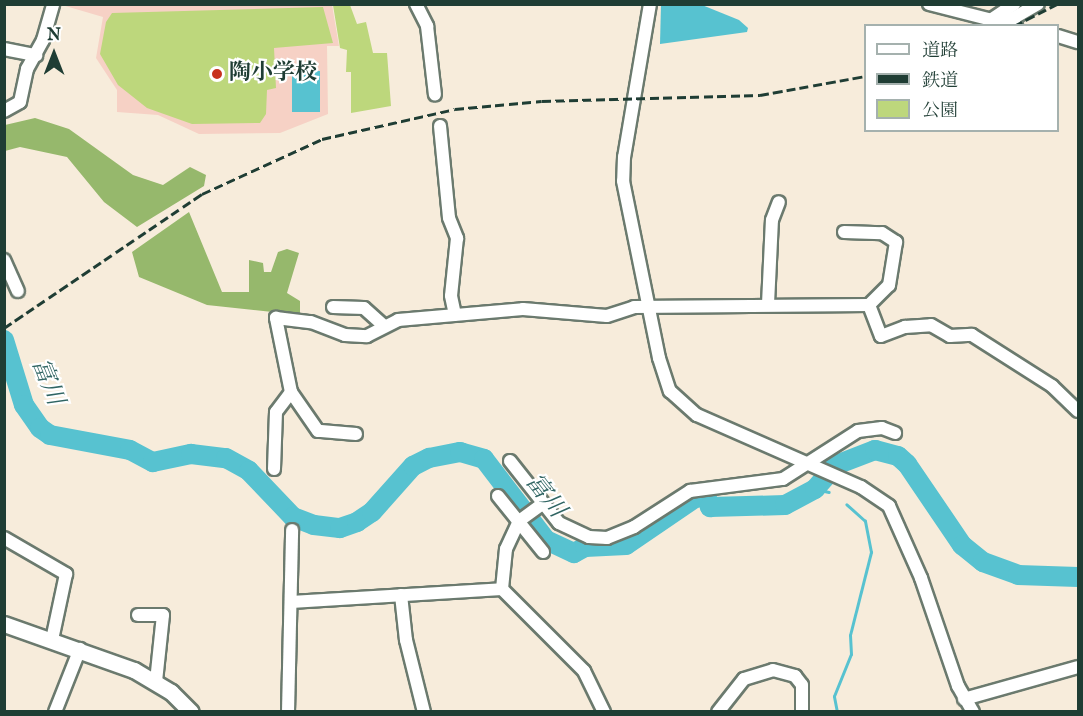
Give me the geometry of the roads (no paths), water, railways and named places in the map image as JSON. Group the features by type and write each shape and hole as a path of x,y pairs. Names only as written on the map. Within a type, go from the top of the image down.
{"street":[{"path":"4,111 20,102 27,69 36,55 53,4"},
{"path":"416,4 427,26 435,95"},
{"path":"650,4 624,157 623,181 665,378 683,405 872,493 894,513 964,699 973,711"},
{"path":"929,4 1004,22 1038,4"},
{"path":"1004,22 1014,4"},
{"path":"1059,36 1078,42"},
{"path":"4,49 36,55"},
{"path":"440,126 448,218 457,238 451,296 455,315"},
{"path":"768,304 771,220 779,202"},
{"path":"356,434 318,431 291,392 276,318 311,322 345,335 367,336 398,320 523,309 607,316 621,310 650,307 768,304 869,305 889,285 896,242 882,233 844,232"},
{"path":"4,260 18,291"},
{"path":"869,305 880,336 905,327 931,325 950,336 972,335 1052,386 1078,411"},
{"path":"333,308 364,308 384,326"},
{"path":"274,469 276,412 291,392"},
{"path":"510,461 541,505 572,531 607,537 634,527 690,490 765,483 783,479 809,465 858,431 882,428 895,433"},
{"path":"498,496 520,520 543,552"},
{"path":"502,589 506,549 520,520 541,505"},
{"path":"288,711 292,530"},
{"path":"4,538 66,574 52,640"},
{"path":"291,602 502,589 584,671 604,711"},
{"path":"401,595 406,640 424,711"},
{"path":"138,615 163,615 156,682"},
{"path":"4,624 80,650 156,682 192,711"},
{"path":"55,711 80,650"},
{"path":"964,699 1078,667"},
{"path":"718,711 744,679 781,670 795,676 802,685 802,711"}],"water":[{"path":"661,5 702,5 739,20 748,28 747,32 660,44"},
{"path":"292,71 320,71 320,112 292,112"}],"waterway":[{"name":"富川","path":"4,340 24,405 40,428 50,435 130,450 153,462 191,454 226,458 249,471 293,517 314,525 340,528 357,522 372,512 413,466 429,458 460,452 484,459 546,540 574,553 585,547 626,545 695,498 706,496 710,507 785,505 815,489 836,465 875,450 898,456 907,464 962,545 983,562 1018,575 1078,577"},
{"path":"815,489 829,492"},
{"path":"837,712 834,696 851,654 850,635 871,552 865,521 846,504"}],"railway":[{"path":"1018,24 1057,4"},
{"path":"4,328 202,194 322,139 455,109 542,101 760,95 864,76"}],"place":[{"name":"陶小学校","path":"217,74"}]}
